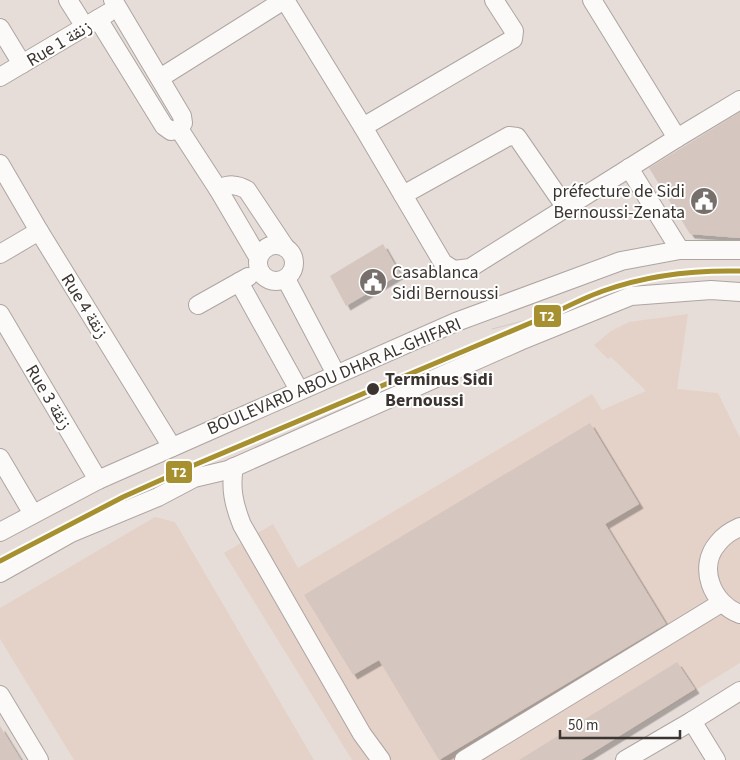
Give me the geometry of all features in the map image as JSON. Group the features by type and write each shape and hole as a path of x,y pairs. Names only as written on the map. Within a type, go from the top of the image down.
{"street":[{"path":"68,0 91,23 164,126 171,131 179,129 183,123 182,116 115,4"},
{"path":"160,78 284,0 363,127 442,263 454,270 470,268 740,100"},
{"path":"592,0 677,138"},
{"path":"363,127 513,39 514,31 502,2"},
{"name":"Rue 1 زنقة","path":"0,78 91,23 115,4"},
{"path":"0,28 22,64"},
{"path":"179,129 218,189 267,280 280,281 286,279 294,263 293,256 247,190 231,185 218,189"},
{"path":"403,196 509,136 514,136 517,137 566,208"},
{"name":"Rue 4 زنقة","path":"0,164 172,447"},
{"path":"629,168 680,250"},
{"path":"0,254 39,231"},
{"path":"198,305 239,282 258,264 266,247 278,245 285,247"},
{"name":"BOULEVARD ABOU DHAR AL-GHIFARI","path":"0,532 98,480 456,322 621,262 680,250 740,250"},
{"path":"286,279 336,374"},
{"path":"239,282 299,390"},
{"path":"0,573 71,533 158,497 194,478 234,467 520,341 631,296 711,290 740,292"},
{"name":"Rue 3 زنقة","path":"0,314 98,480"},
{"path":"0,458 32,514"},
{"path":"234,467 232,496 242,525 362,734 382,760"},
{"path":"740,527 727,533 716,544 709,559 708,575 712,590 721,603 740,614"},
{"path":"464,760 721,603"},
{"path":"625,760 692,721 740,690"},
{"path":"0,695 39,760"},
{"path":"692,721 716,760"}],"shaded area":[{"path":"688,314 677,389 718,393 740,438 740,663 582,760 352,760 224,553 273,524 298,568 592,394 602,410 646,391 611,357 608,359 594,345 611,331 629,322"},
{"path":"155,517 175,522 314,760 74,760 0,639 0,608"}],"building":[{"name":"préfecture de Sidi Bernoussi-Zenata","path":"740,112 740,238 690,234 649,168"},
{"path":"383,244 400,274 346,306 330,276"},
{"path":"590,423 639,504 605,524 666,624 439,760 379,660 353,675 304,595"},
{"path":"677,662 695,689 581,760 519,760"},
{"path":"0,726 21,760 0,760"}],"tram line":[{"path":"492,329 554,313"}],"transit line":[{"name":"T2","path":"0,561 123,497 192,466 554,313 597,293 653,277 705,271 740,271"}],"place":[{"name":"préfecture de Sidi Bernoussi-Zenata","path":"704,201"},
{"name":"Casablanca Sidi Bernoussi","path":"373,282"},
{"name":"Terminus Sidi Bernoussi","path":"373,389"}]}
